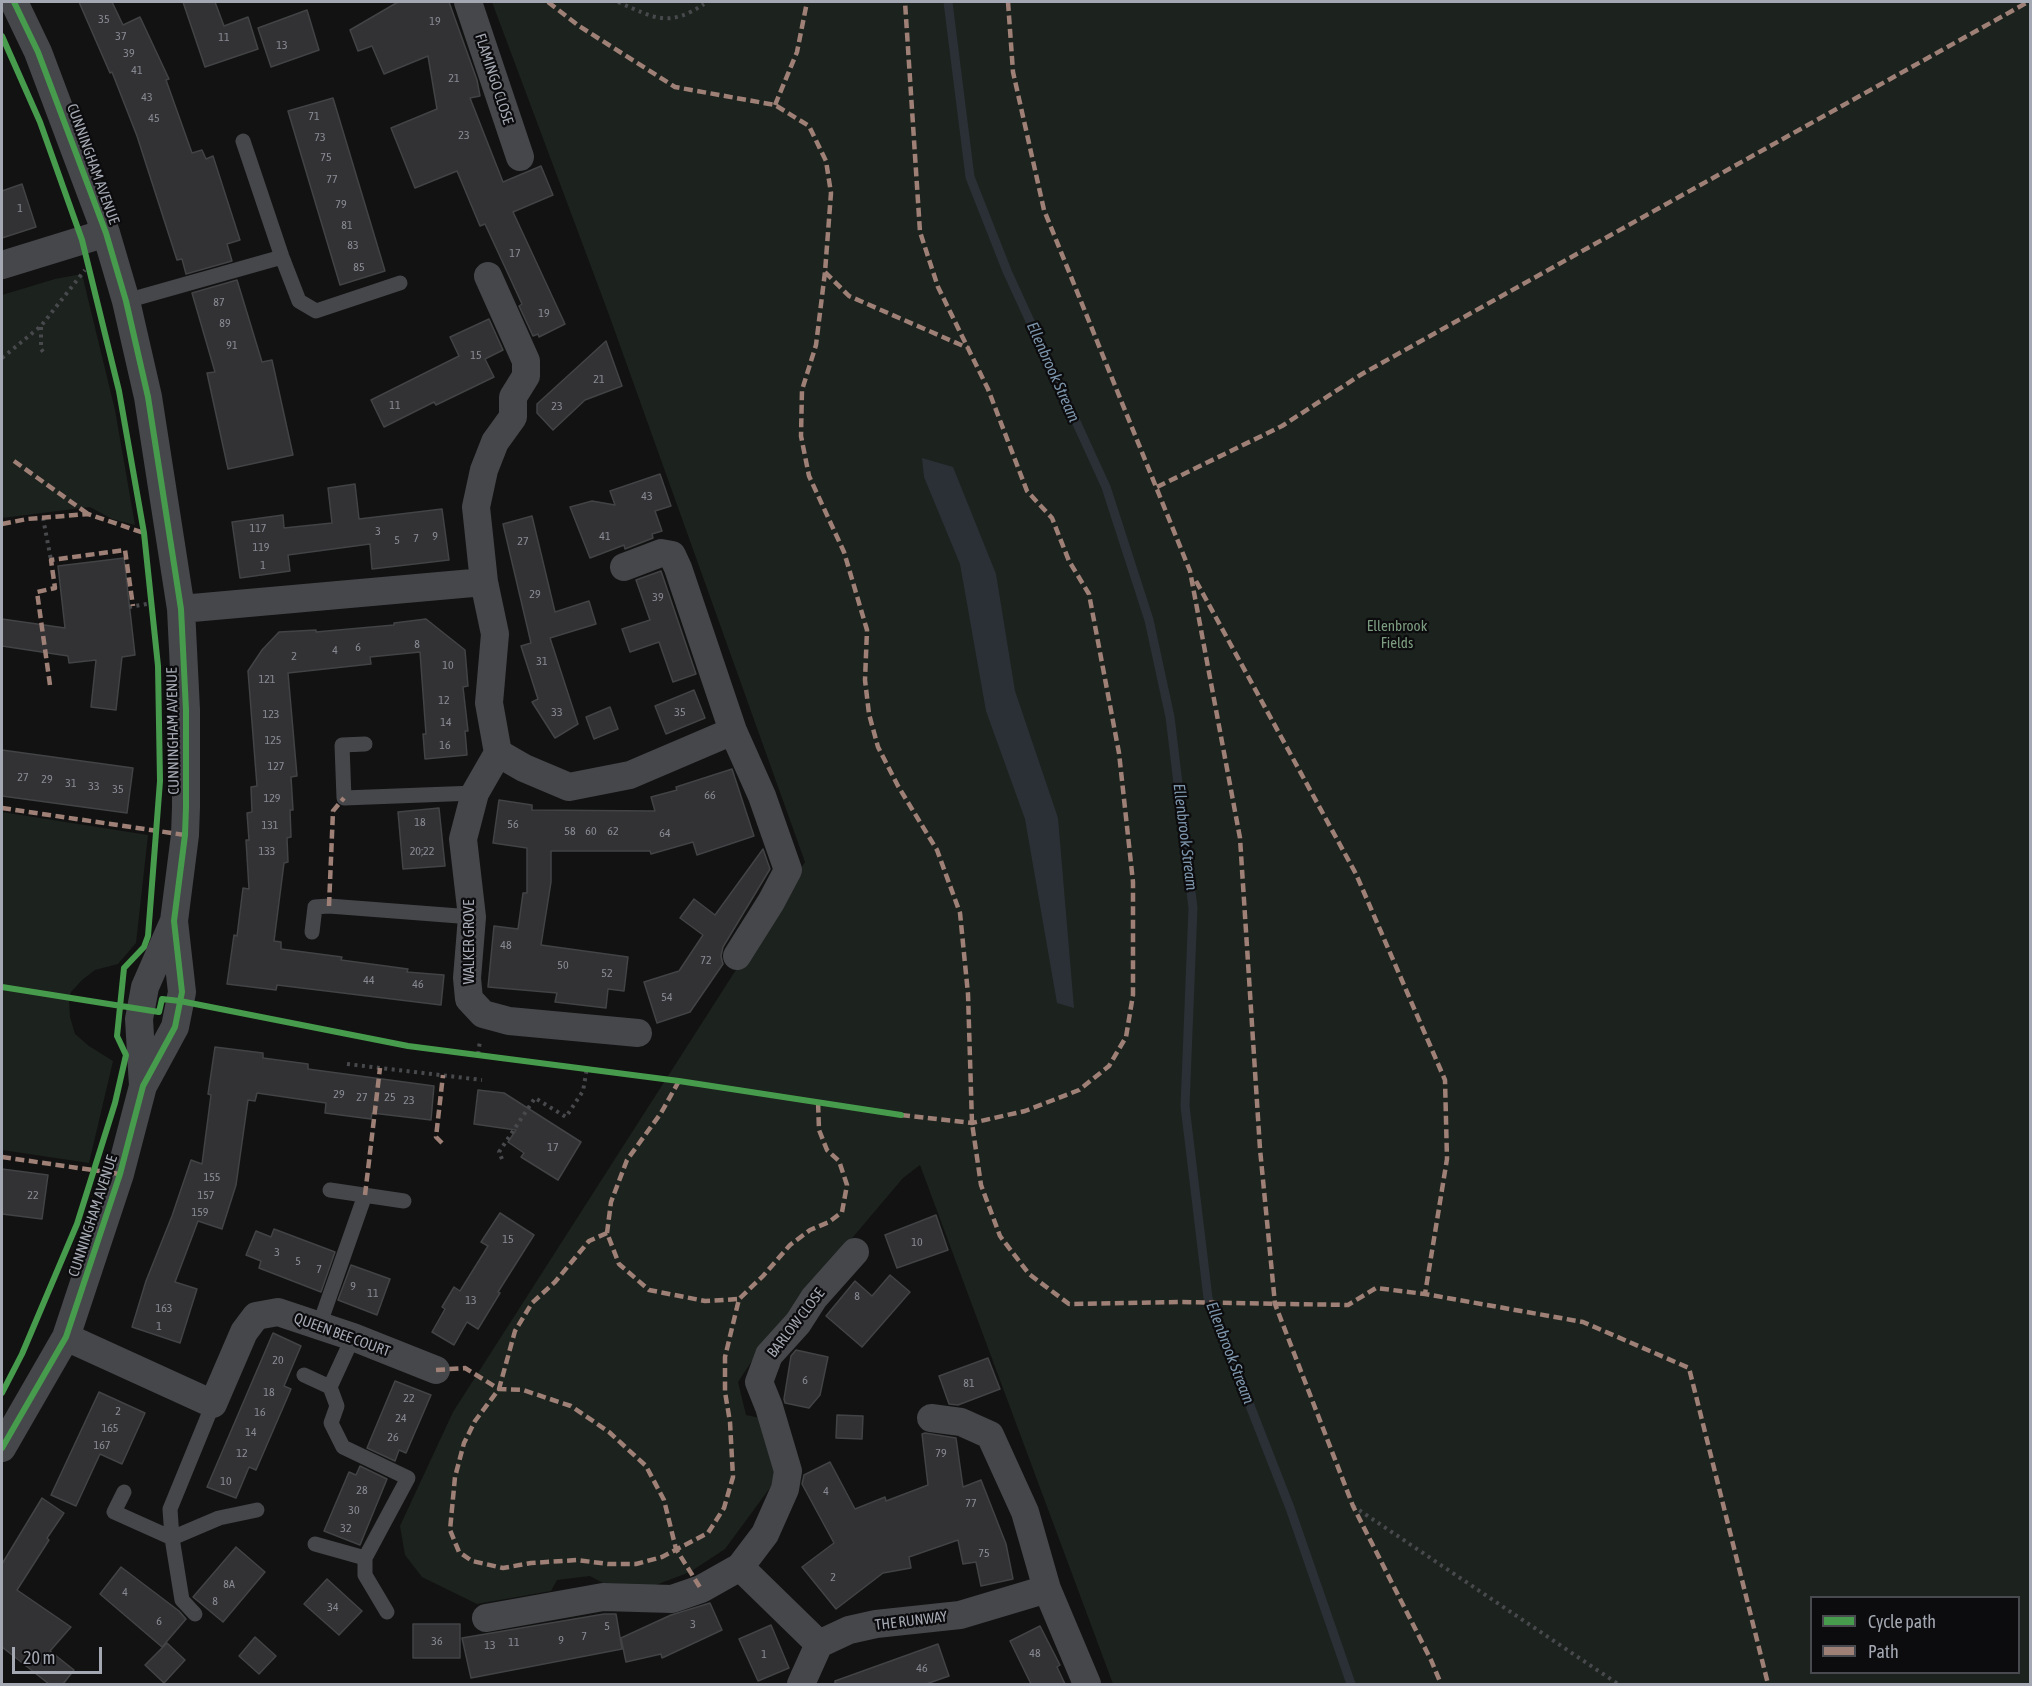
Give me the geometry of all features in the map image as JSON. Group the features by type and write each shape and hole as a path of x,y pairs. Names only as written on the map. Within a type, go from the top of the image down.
{"street":[{"name":"CUNNINGHAM AVENUE","path":"2,1448 66,1336 120,1174 143,1086 175,1027 182,992 174,921 185,835 186,807 186,710 181,609 148,397 126,301 106,233 38,52 14,2"},
{"name":"FLAMINGO CLOSE","path":"468,2 520,157"},
{"path":"2,265 106,233"},
{"path":"488,276 526,361 526,376 513,397 513,417 495,442 484,470 476,507 484,582 495,634 489,703 498,753 524,768 568,786 630,775 733,731"},
{"path":"624,567 661,553 672,555 733,731 762,796 788,870 737,956"},
{"path":"181,609 484,582"},
{"name":"WALKER GROVE","path":"498,753 475,793 463,839 472,917 467,978 469,999 483,1014 509,1021 638,1033"},
{"name":"CUNNINGHAM AVENUE","path":"143,1086 139,1018 145,987 174,921"},
{"name":"BARLOW CLOSE","path":"486,1618 603,1597 672,1599 701,1589 740,1567 765,1534 785,1489 788,1471 759,1382 770,1355 798,1323 814,1298 855,1252"},
{"name":"QUEEN BEE COURT","path":"213,1404 244,1332 255,1316 278,1312 353,1337 436,1370"},
{"path":"66,1336 213,1404"},
{"path":"931,1418 961,1422 990,1435 1025,1512 1047,1589 1087,1684"},
{"path":"740,1567 819,1644 801,1684"},
{"name":"THE RUNWAY","path":"819,1644 849,1630 876,1624 960,1616 1047,1589"}],"lane":[{"path":"243,141 299,301 316,310 400,283"},
{"path":"126,301 282,257"},
{"path":"365,744 342,745 344,798 475,793"},
{"path":"312,932 315,907 329,906 472,917"},
{"path":"330,1190 404,1201"},
{"path":"319,1326 364,1195"},
{"path":"353,1337 330,1387 337,1406 331,1423 343,1447 408,1478 365,1558 365,1575 387,1612"},
{"path":"304,1375 330,1387"},
{"path":"195,1614 182,1600 172,1539 170,1509 213,1404"},
{"path":"124,1492 114,1512 172,1539 219,1518 257,1510"},
{"path":"315,1544 365,1558"}],"path":[{"path":"618,2 667,20 688,15 704,4"},
{"path":"88,266 91,277"},
{"path":"2,358 41,326 88,266"},
{"path":"41,326 41,349 44,353"},
{"path":"43,518 51,560"},
{"path":"150,591 153,613"},
{"path":"129,607 152,603"},
{"path":"466,1053 489,1056"},
{"path":"347,1064 482,1080"},
{"path":"576,1067 598,1070"},
{"path":"502,1159 499,1152 535,1098 566,1117 583,1091 587,1068"},
{"path":"1353,1506 1618,1684"}],"green space":[{"name":"Ellenbrook Fields","path":"492,2 2030,2 2030,1684 1113,1684 920,1165 903,1178 765,1341 738,1382 746,1415 760,1418 771,1442 775,1481 725,1549 690,1572 645,1589 603,1583 590,1576 557,1580 551,1591 477,1604 422,1577 405,1555 400,1526 453,1412 805,862 608,312"},
{"path":"82,274 115,410 135,525 112,519 90,507 2,518 2,295 55,279"},
{"path":"2,812 148,835 136,943 118,964 95,970 82,980 71,992 69,999 70,1017 75,1034 113,1061 89,1163 2,1150"}],"shaded area":[{"path":"922,458 953,467 996,574 1015,691 1058,818 1074,1008 1057,1003 1025,819 986,711 960,564 924,477"}],"building":[{"path":"79,2 112,2 123,25 140,17 169,79 166,80 192,153 202,150 206,159 213,156 240,240 227,244 232,261 186,274 182,259 177,260 137,136 112,72 110,73"},
{"path":"183,2 215,2 224,26 248,17 258,49 205,67"},
{"path":"398,2 449,2 477,80 480,96 470,98 503,182 541,166 553,195 513,212 565,324 539,337 538,334 533,336 519,306 522,304 485,224 480,226 457,171 415,188 391,128 437,109 428,56 384,74 372,46 358,51 350,30"},
{"path":"307,10 319,50 271,67 258,28"},
{"path":"333,98 385,271 340,285 288,111"},
{"path":"22,184 36,227 2,238 2,191"},
{"path":"237,280 262,362 272,360 293,455 228,469 207,373 215,372 192,293"},
{"path":"489,319 503,350 485,359 494,377 436,405 434,402 384,427 371,400 459,356 450,337"},
{"path":"606,341 622,386 585,400 553,430 537,413 537,404"},
{"path":"660,474 671,506 655,511 662,531 652,534 653,538 625,549 624,545 590,558 570,507 592,501 615,505 610,491"},
{"path":"355,484 359,519 442,509 449,560 372,569 370,544 288,555 290,571 240,578 232,522 283,515 284,528 332,523 328,488"},
{"path":"532,516 555,612 589,601 596,624 550,638 578,724 555,738 532,702 538,699 521,646 531,643 503,524"},
{"path":"124,558 135,655 122,657 116,710 91,707 96,660 69,663 68,656 2,646 2,619 65,628 58,566"},
{"path":"661,571 696,674 673,682 659,642 630,652 622,629 650,620 636,580"},
{"path":"426,619 465,650 468,686 463,687 468,731 465,731 467,755 425,759 423,734 426,734 420,652 370,657 371,664 288,673 297,776 291,777 293,810 290,810 291,837 287,838 288,862 284,863 274,941 281,942 281,949 408,969 407,972 444,975 441,1005 277,985 276,990 227,984 234,935 237,936 243,888 249,889 247,813 252,812 251,787 257,786 248,671 262,650 279,632 316,630 316,632 394,625 394,623"},
{"path":"694,690 705,718 666,734 655,706"},
{"path":"610,707 618,729 594,739 586,717"},
{"path":"2,750 133,768 127,813 2,796"},
{"path":"732,769 754,836 697,855 693,842 651,854 650,851 551,851 551,882 541,945 628,957 624,991 608,989 606,1008 555,1002 557,993 488,987 494,926 518,929 523,893 527,893 527,848 493,843 499,800 532,805 532,810 655,811 651,797 677,790 676,787"},
{"path":"439,808 445,866 403,869 398,812"},
{"path":"763,849 770,869 723,947 721,956 723,964 690,1012 657,1023 644,982 679,971 703,935 680,918 694,899 715,915"},
{"path":"215,1047 263,1053 263,1058 308,1064 308,1069 434,1086 431,1120 372,1113 371,1119 325,1113 326,1103 257,1093 255,1101 248,1100 236,1185 222,1229 198,1221 175,1282 197,1289 180,1343 132,1327 146,1281 191,1160 202,1164"},
{"path":"478,1090 504,1093 581,1142 558,1180 521,1157 524,1153 508,1142 516,1130 474,1124"},
{"path":"2,1169 48,1175 42,1219 2,1214"},
{"path":"500,1213 534,1235 478,1329 467,1322 454,1345 432,1332 445,1309 442,1307 454,1287 460,1291 488,1246 481,1242"},
{"path":"936,1215 948,1250 897,1268 885,1235"},
{"path":"274,1229 335,1252 321,1292 259,1268 261,1261 246,1255 256,1231 271,1237"},
{"path":"351,1265 390,1279 377,1315 338,1300"},
{"path":"890,1275 910,1292 862,1347 826,1316 855,1281 872,1296"},
{"path":"273,1333 301,1346 284,1386 291,1389 256,1470 249,1467 236,1498 207,1487"},
{"path":"796,1350 828,1357 820,1395 809,1408 785,1403 784,1399 791,1356"},
{"path":"988,1358 1000,1389 958,1405 949,1404 939,1376"},
{"path":"395,1381 431,1395 406,1453 399,1450 395,1461 367,1448"},
{"path":"99,1392 145,1413 122,1464 100,1454 76,1506 51,1495"},
{"path":"837,1415 863,1416 862,1439 836,1438"},
{"path":"922,1434 956,1438 963,1487 981,1480 1006,1544 1013,1579 981,1586 976,1562 963,1564 958,1540 909,1557 911,1568 883,1573 836,1609 802,1567 834,1543 802,1484 804,1475 830,1462 855,1509 885,1497 886,1501 928,1485"},
{"path":"360,1466 387,1479 360,1545 324,1531 349,1472 356,1475"},
{"path":"42,1498 64,1513 17,1590 71,1627 50,1651 74,1670 63,1684 49,1684 2,1647 2,1564"},
{"path":"236,1547 265,1572 223,1622 193,1597"},
{"path":"121,1567 179,1611 186,1619 162,1647 100,1594"},
{"path":"327,1579 362,1611 339,1635 304,1604"},
{"path":"710,1603 722,1630 662,1658 661,1654 626,1662 621,1638 671,1615"},
{"path":"604,1614 616,1614 622,1649 471,1678 462,1638"},
{"path":"413,1624 460,1624 460,1658 413,1658"},
{"path":"771,1625 789,1668 758,1681 739,1639"},
{"path":"1040,1626 1060,1665 1057,1667 1065,1684 1031,1684 1010,1641"},
{"path":"255,1637 276,1656 259,1674 239,1656"},
{"path":"167,1643 185,1660 164,1683 145,1665"},
{"path":"938,1644 949,1676 926,1684 835,1684 835,1681"}],"waterway":[{"name":"Ellenbrook Stream","path":"948,2 970,177 1007,271 1106,487 1149,620 1170,717 1193,908 1185,1106 1208,1298 1290,1508 1351,1684"}],"marked path":[{"path":"548,2 579,26 675,87 775,105 809,126 826,161 831,193 825,272 816,345 802,390 801,436 809,476 844,552 867,630 865,680 869,714 878,747 898,786 937,850 960,913 968,994 972,1123 981,1185 1000,1236 1029,1274 1069,1304 1179,1302 1348,1305 1376,1288 1425,1294"},
{"path":"775,105 797,52 807,2"},
{"path":"901,1115 972,1123 1025,1111 1079,1090 1109,1066 1126,1037 1133,995 1133,882 1119,753 1089,594 1069,561 1052,518 1027,491 988,389 938,287 920,232 905,2"},
{"path":"1008,2 1013,72 1044,210 1190,571 1240,838 1260,1149 1275,1304 1353,1506 1441,1684"},
{"path":"1157,487 1282,426 1362,374 2028,2"},
{"path":"825,272 849,296 968,348"},
{"path":"14,461 88,514"},
{"path":"2,524 27,519 88,514 144,533"},
{"path":"50,685 37,592 55,588 51,560 125,550 133,606"},
{"path":"1196,581 1356,874 1445,1080 1447,1159 1425,1294 1583,1322 1689,1368 1768,1684"},
{"path":"329,906 333,811 344,798"},
{"path":"2,808 185,835"},
{"path":"365,1195 380,1068"},
{"path":"442,1143 436,1137 443,1075"},
{"path":"679,1081 661,1113 627,1160 611,1202 607,1233 619,1264 649,1290 705,1301 739,1299"},
{"path":"607,1233 589,1241 555,1282 532,1303 515,1331 499,1389 475,1421 464,1443 455,1477 450,1530 459,1552 472,1561 503,1568 531,1563 577,1560 608,1564 636,1564 662,1557 708,1533 724,1508 733,1477 730,1422 725,1392 725,1357 739,1299 790,1245 810,1230 829,1222 842,1212 847,1185 839,1161 827,1150 819,1130 818,1101"},
{"path":"2,1157 120,1174"},
{"path":"436,1370 465,1368 499,1389 523,1390 571,1406 609,1432 646,1466 664,1500 676,1549 701,1589"}],"cycle path":[{"path":"2,1448 66,1337 120,1174 143,1086 175,1027 182,992 174,921 185,835 186,807 186,710 181,609 148,397 126,301 106,233 38,52 14,2"},
{"path":"2,36 40,122 82,240 119,391 144,533 158,666 160,781 148,936 144,947 124,968 117,1036 126,1055 115,1103 77,1224 22,1354 2,1393"},
{"path":"2,987 159,1012 162,999 180,1001 408,1046 679,1081 901,1115"}]}
